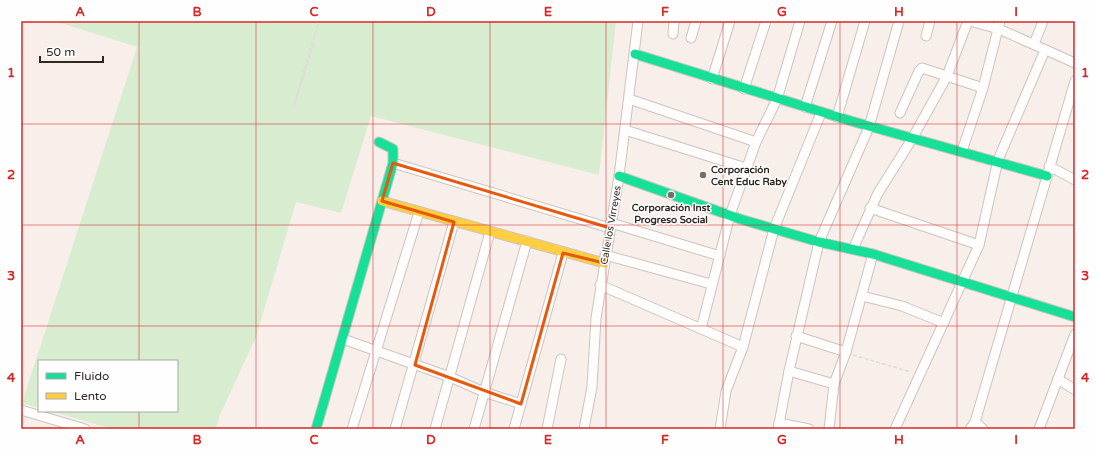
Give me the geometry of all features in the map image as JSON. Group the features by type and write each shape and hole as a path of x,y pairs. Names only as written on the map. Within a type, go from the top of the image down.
{"street":[{"name":"Calle los Virreyes","path":"584,429 592,386 596,318 600,285 619,176 638,21"},
{"path":"673,34 674,21"},
{"path":"691,38 696,21"},
{"path":"712,79 730,21"},
{"path":"744,89 766,21"},
{"path":"700,328 730,216 756,142 777,99 800,21"},
{"path":"805,107 832,21"},
{"path":"837,117 865,21"},
{"path":"809,429 779,426 788,371 818,242 869,127 899,21"},
{"path":"926,36 930,21"},
{"path":"853,249 870,208 912,139 947,76 969,21 1000,25 1045,50 1075,63"},
{"path":"1034,44 1043,21"},
{"path":"962,151 983,88 1000,25"},
{"path":"895,429 979,245 998,160 1045,50"},
{"path":"635,54 684,68 712,79 821,113 912,139 998,160 1047,176"},
{"path":"900,113 919,71 922,68 983,88"},
{"path":"984,429 972,425 1013,297 1049,166 1075,81"},
{"path":"629,99 756,142"},
{"path":"720,429 726,391 743,347 774,229 821,113"},
{"path":"625,130 746,168"},
{"path":"316,429 393,163 392,149 379,142"},
{"path":"393,163 720,256"},
{"path":"1049,166 1075,180"},
{"path":"619,176 730,216 818,242 873,254 1075,317"},
{"path":"382,201 526,241 563,253 604,259 711,284"},
{"path":"870,208 979,245"},
{"path":"352,429 419,212"},
{"path":"395,429 415,365 454,222"},
{"path":"435,429 490,232"},
{"path":"474,429 526,241"},
{"path":"514,429 563,253"},
{"path":"829,429 834,384 846,352 873,254"},
{"path":"600,285 743,347"},
{"path":"862,296 902,306 944,323"},
{"path":"1040,429 1075,334"},
{"path":"796,336 846,352"},
{"path":"343,339 450,377 484,392 521,404"},
{"path":"547,429 561,359"},
{"path":"788,371 834,384"},
{"path":"1058,379 1075,390"},
{"path":"21,410 85,429"}],"path":[{"path":"314,44 299,91 294,105 314,44 319,21"},
{"path":"846,352 920,374"}],"highlighted area":[{"path":"393,163 610,228 604,263 563,253 521,404 415,365 454,222 382,201"}],"green space":[{"path":"55,21 616,21 599,175 371,116 341,213 296,202 256,337 220,415 216,429 112,429 53,412 178,412 178,360 38,360 38,408 22,403 137,47"}],"traffic: fast":[{"path":"635,54 851,121 1047,176"},
{"path":"316,429 393,163 393,149 379,142"},
{"path":"619,176 740,219 819,242 873,254 1075,317"}],"traffic: slow":[{"path":"382,201 604,263"}],"place":[{"name":"Corporación Cent Educ Raby","path":"703,175"},
{"name":"Corporación Inst Progreso Social","path":"671,195"}]}
